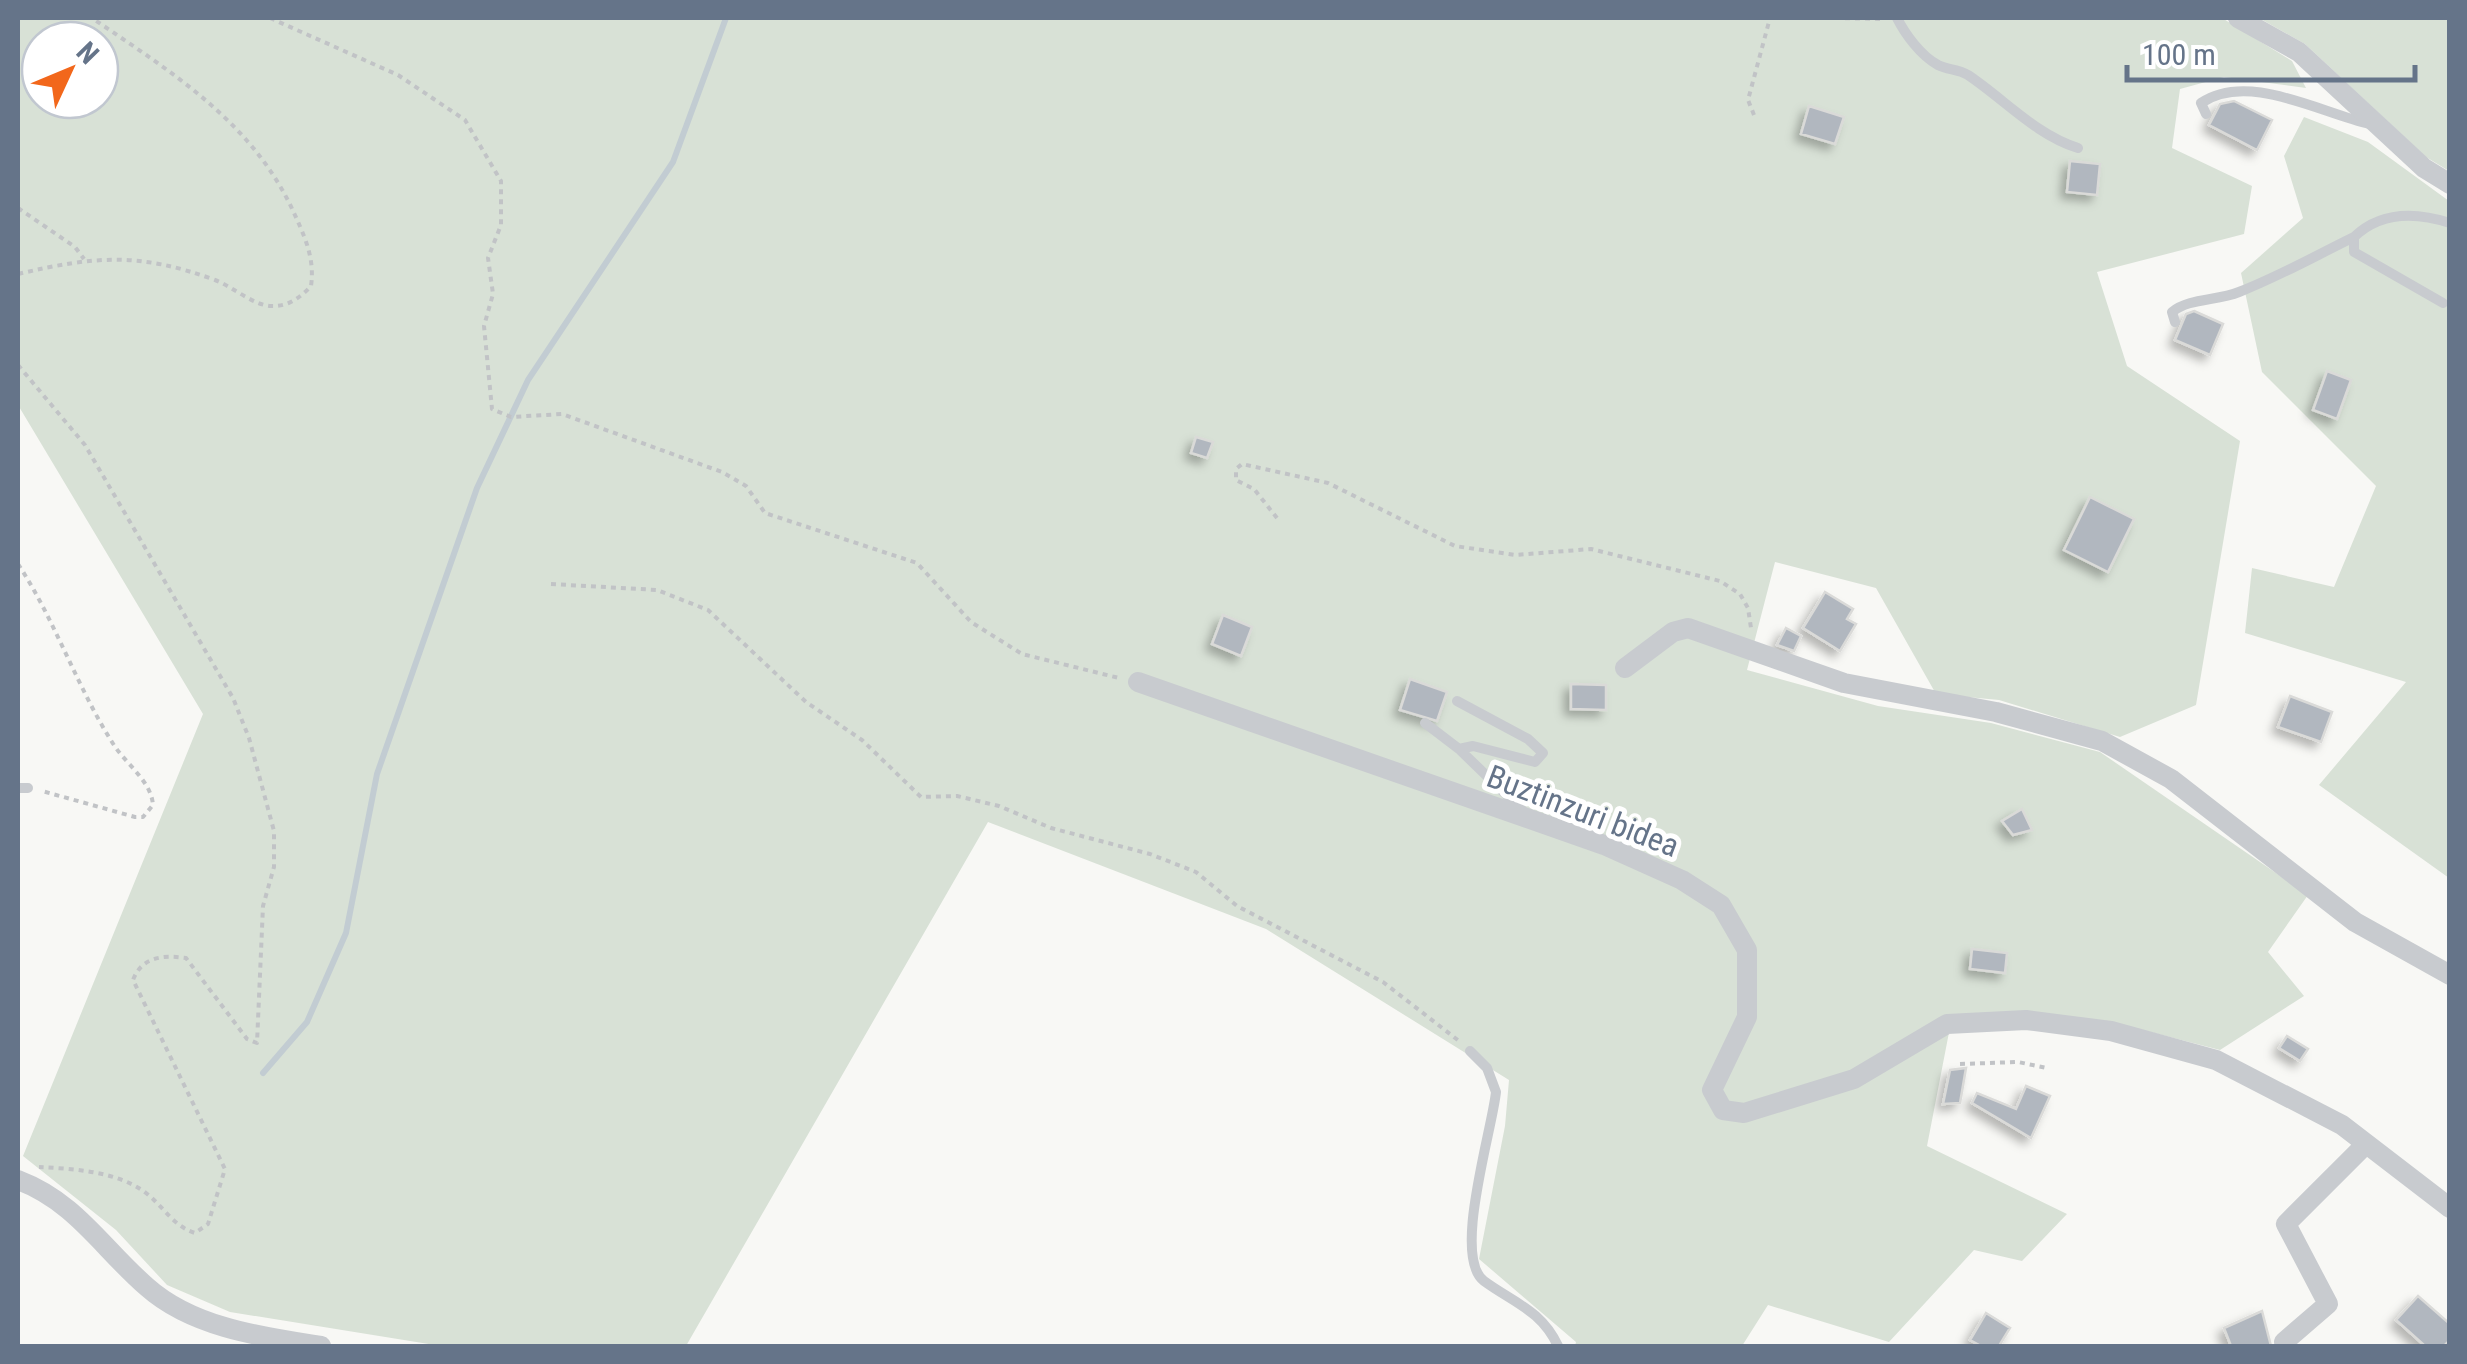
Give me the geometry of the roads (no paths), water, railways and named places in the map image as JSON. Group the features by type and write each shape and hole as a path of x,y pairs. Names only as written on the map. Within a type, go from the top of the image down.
{"street":[{"path":"2238,18 2299,52 2450,184"},
{"path":"1626,668 1673,632 1688,628 1844,684 1996,712 2102,741 2171,778 2355,922 2450,976"},
{"name":"Buztinzuri bidea","path":"1138,682 1534,822 1682,880 1721,905 1747,950 1748,1017 1712,1090 1723,1110 1744,1113 1854,1079 1947,1024 2026,1020 2111,1031 2216,1060 2342,1126 2450,1208"},
{"path":"2286,1346 2284,1342 2328,1304 2286,1224 2366,1144"},
{"path":"24,1173 74,1211 162,1299 224,1326 320,1346"}],"lane":[{"path":"1898,18 1916,46 1937,65 1962,71 2059,142 2078,148"},
{"path":"2206,114 2201,103 2215,94 2243,90 2380,126"},
{"path":"2175,322 2172,312 2182,303 2216,301 2243,291 2354,237 2366,225 2396,216 2423,214 2450,223"},
{"path":"2354,237 2354,252 2443,303"},
{"path":"1457,701 1528,739 1543,753 1534,762 1473,746 1460,749"},
{"path":"1425,723 1460,749 1534,822"},
{"path":"1470,1051 1487,1068 1496,1092 1469,1249 1480,1279 1529,1307 1548,1326 1558,1346"}],"waterway":[{"path":"263,1073 307,1022 346,933 377,774 477,488 528,380 673,162 726,18"}]}
